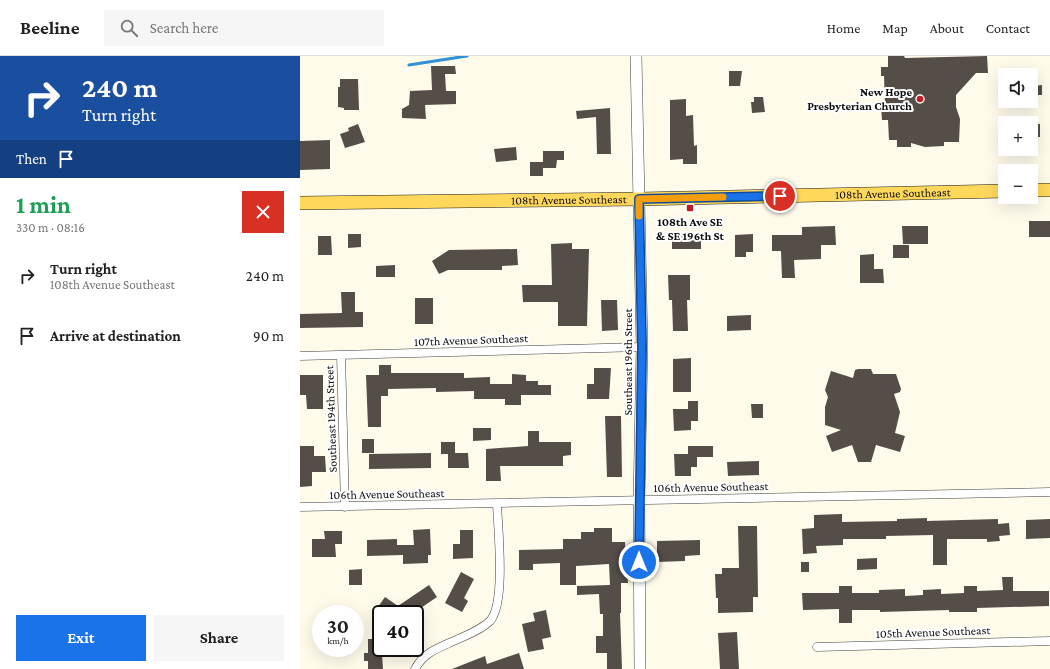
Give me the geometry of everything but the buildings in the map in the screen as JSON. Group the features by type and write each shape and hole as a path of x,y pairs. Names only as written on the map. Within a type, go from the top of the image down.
{"main road":[{"path":"1038,190 1050,190"},
{"name":"108th Avenue Southeast","path":"300,203 639,199 998,191"}],"street":[{"name":"Southeast 196th Street","path":"636,56 642,347 639,501 640,669"},
{"name":"107th Avenue Southeast","path":"300,356 642,347"},
{"name":"Southeast 194th Street","path":"341,355 346,507"},
{"name":"106th Avenue Southeast","path":"300,507 1050,492"},
{"path":"415,669 427,653 482,627 495,615 499,601 497,504"},
{"name":"105th Avenue Southeast","path":"817,647 1050,640"}],"waterway":[{"path":"409,65 467,56"}],"slow traffic":[{"path":"639,216 639,199 723,197"}],"place":[{"name":"New Hope Presbyterian Church","path":"920,99"},
{"name":"108th Ave SE & SE 196th St","path":"690,208"}],"route":[{"path":"639,562 642,347 639,199 780,196"}]}
